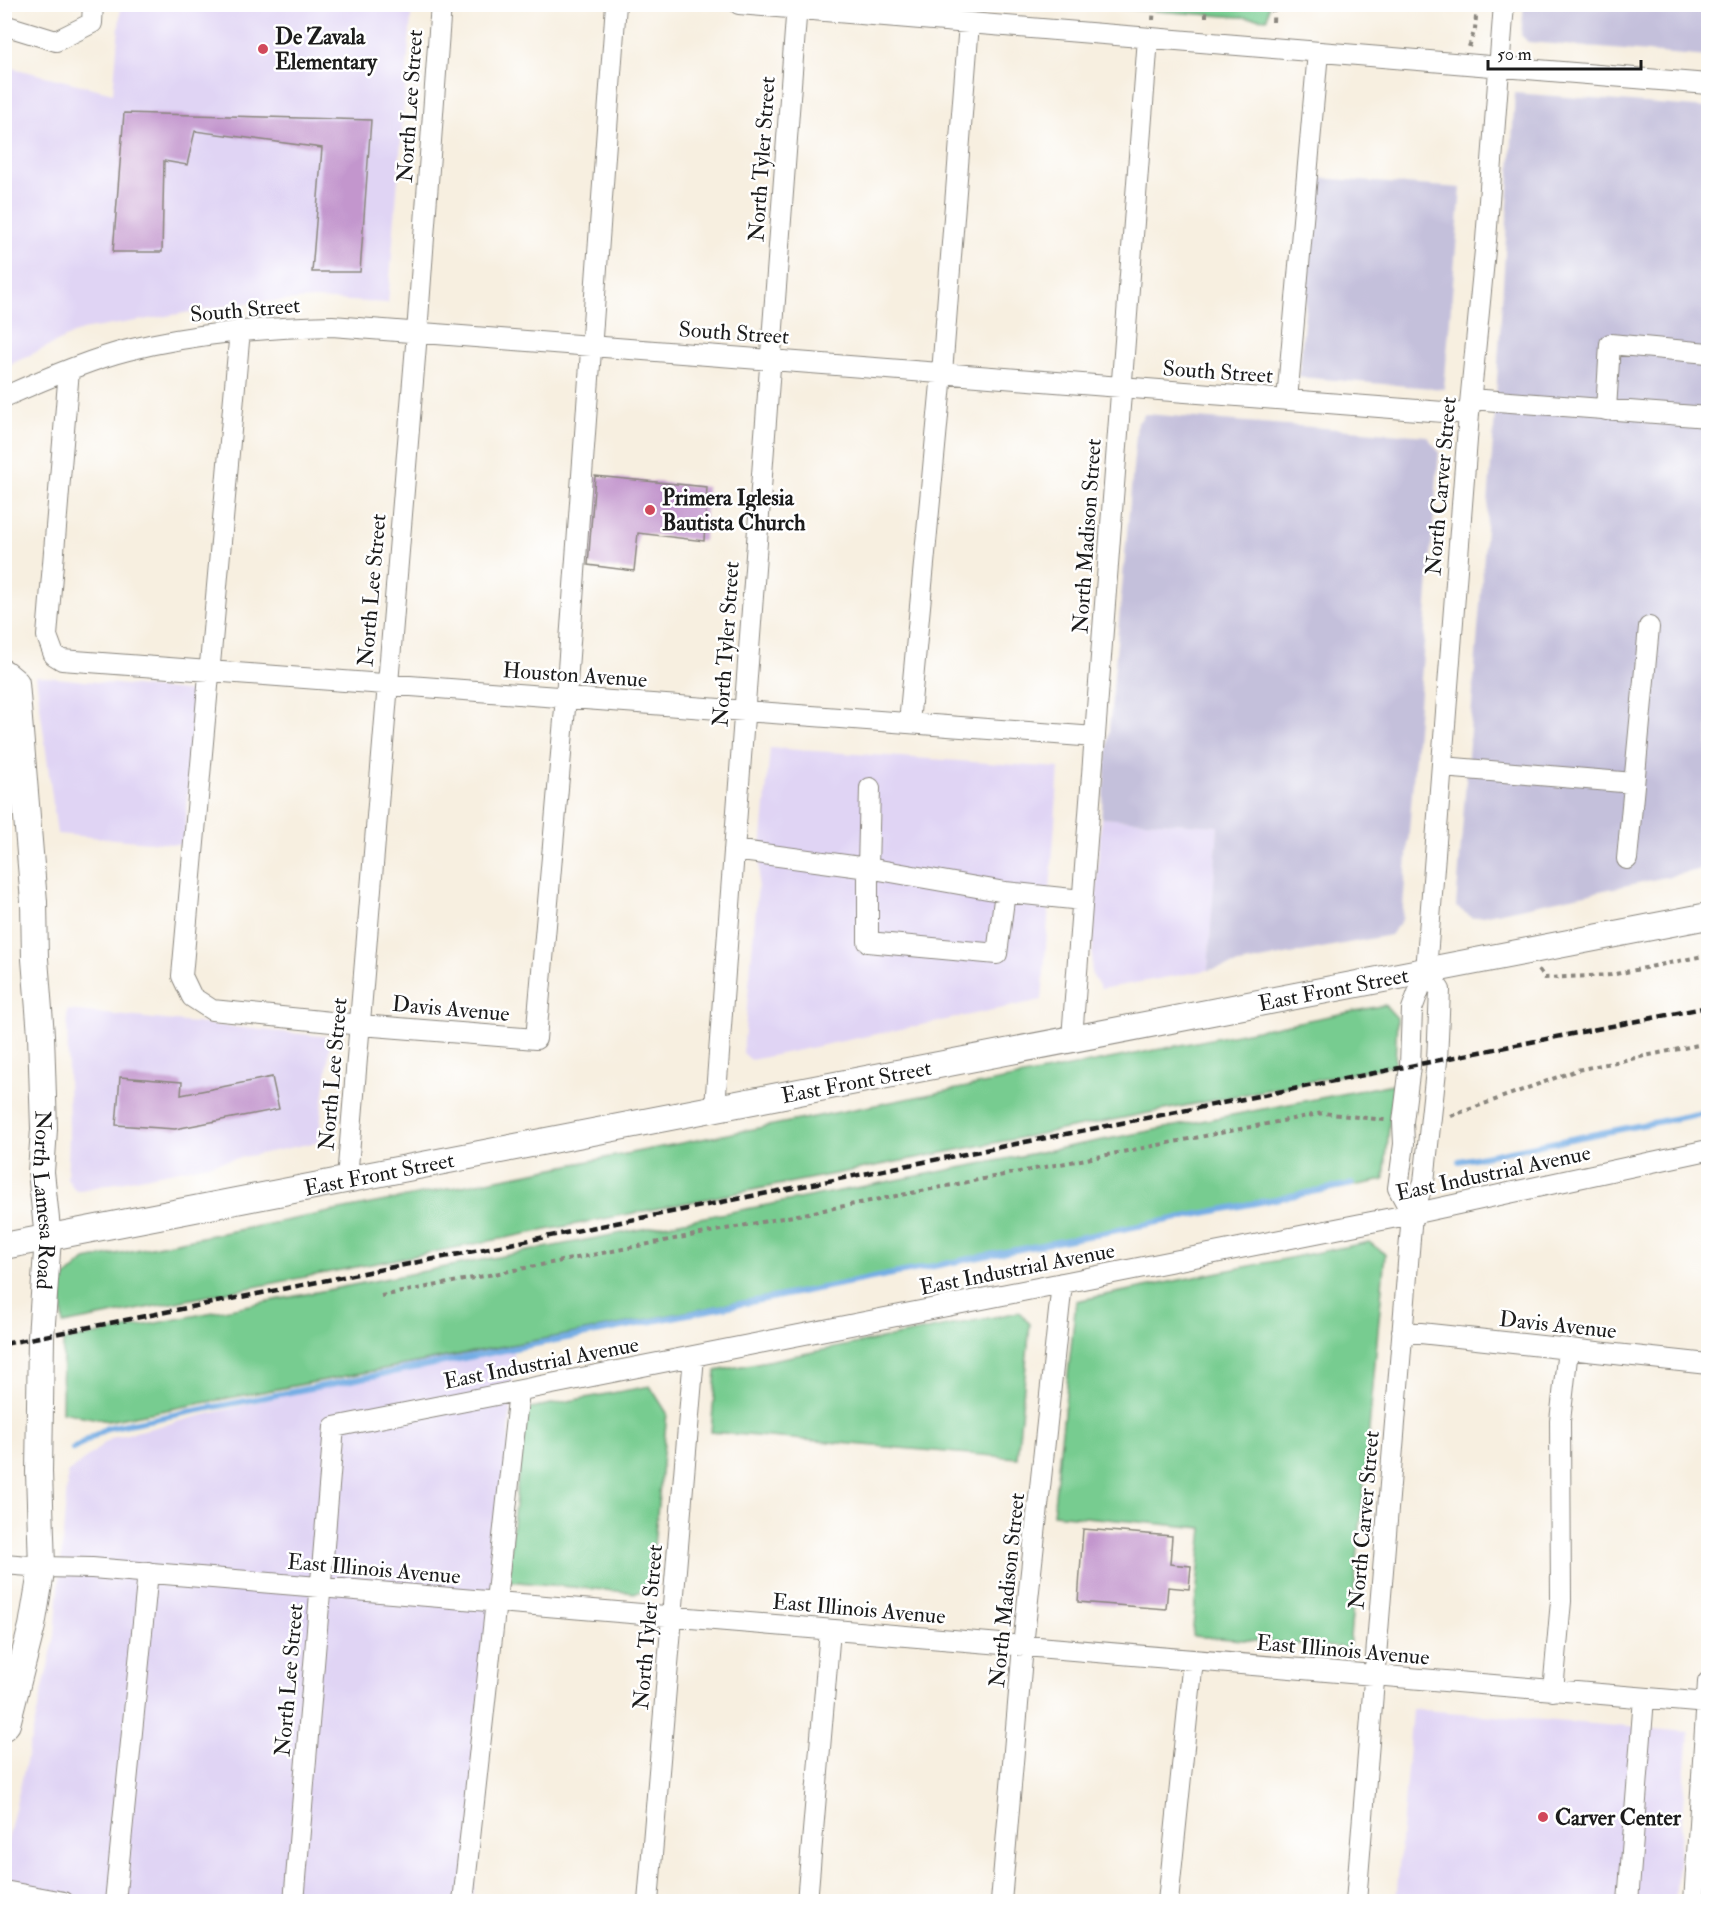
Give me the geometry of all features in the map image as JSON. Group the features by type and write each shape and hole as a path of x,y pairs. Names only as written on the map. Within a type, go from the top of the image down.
{"main road":[{"name":"North Lamesa Road","path":"4,673 16,684 34,902 44,1117 41,1172 48,1238 41,1337 39,1472 42,1567 32,1626 7,1725 4,1727"},
{"name":"East Front Street","path":"4,1246 1708,916"}],"street":[{"path":"4,25 56,41 92,22 93,4"},
{"name":"North Lee Street","path":"347,1179 417,333 441,4"},
{"path":"566,697 616,4"},
{"path":"739,4 1708,84"},
{"name":"North Carver Street","path":"1412,1214 1398,1188 1404,1144 1403,1122 1410,1066 1412,1009 1426,971 1504,4"},
{"name":"North Tyler Street","path":"715,1107 797,7"},
{"path":"909,723 942,373 969,23"},
{"name":"North Madison Street","path":"1072,1038 1148,38"},
{"path":"1287,400 1318,52"},
{"name":"South Street","path":"4,397 69,370 126,350 193,336 240,330 332,326 1287,400 1606,410 1708,417"},
{"name":"Davis Avenue","path":"240,330 182,976 192,997 212,1010 536,1039 566,697"},
{"path":"1606,410 1610,344 1708,353"},
{"name":"Houston Avenue","path":"69,370 47,636 54,655 62,660 210,669 1095,737"},
{"path":"1627,859 1649,627"},
{"path":"1442,767 1634,783"},
{"path":"870,788 868,942 997,954 1005,892"},
{"path":"734,850 868,868 1005,892 1083,900"},
{"name":"North Carver Street","path":"1356,1902 1412,1214 1424,1182 1437,1061 1440,990 1426,971"},
{"name":"East Industrial Avenue","path":"334,1427 1412,1214 1708,1150"},
{"name":"North Madison Street","path":"1001,1902 1023,1646 1062,1283"},
{"name":"Davis Avenue","path":"1402,1331 1708,1364"},
{"path":"1553,1691 1560,1601 1560,1421 1568,1349"},
{"name":"North Tyler Street","path":"648,1902 694,1356"},
{"path":"463,1902 519,1391"},
{"name":"North Lee Street","path":"294,1902 334,1427"},
{"name":"East Illinois Avenue","path":"4,1564 148,1572 1707,1703"},
{"path":"115,1902 148,1572"},
{"path":"807,1902 830,1630"},
{"path":"1168,1902 1192,1660"},
{"path":"1694,1902 1708,1682"},
{"path":"1628,1902 1644,1698"},
{"path":"4,1891 64,1902"}],"path":[{"path":"1206,4 1206,17"},
{"path":"1273,22 1274,4"},
{"path":"1463,64 1475,29 1477,4"},
{"path":"1528,951 1545,978 1611,975 1708,956"},
{"path":"1430,1124 1577,1070 1708,1043"},
{"path":"381,1296 1323,1113 1403,1122"}],"shaded area":[{"path":"121,5 412,5 388,303 314,299 245,303 82,330 5,367 5,66 113,93"},
{"path":"1524,5 1708,5 1708,57 1528,42 1521,35"},
{"path":"1515,93 1708,108 1708,868 1473,918 1456,907 1494,428"},
{"path":"1317,178 1461,188 1444,389 1299,377"},
{"path":"1145,414 1427,436 1439,452 1402,920 1390,935 1208,970 1218,826 1101,818 1137,424"},
{"path":"36,676 195,692 184,845 57,834"},
{"path":"770,748 1059,768 1042,1000 751,1060 743,1053"},
{"path":"1101,818 1218,826 1208,970 1101,989 1091,973"},
{"path":"67,1010 331,1037 318,1142 76,1191 67,1179 69,1138"},
{"path":"515,1339 501,1563 473,1901 5,1902 5,1852 55,1636 68,1473 111,1438"},
{"name":"Carver Center","path":"1412,1709 1689,1732 1675,1901 1396,1902"}],"green space":[{"path":"1269,4 1267,19 1072,5"},
{"path":"1385,1005 1397,1018 1395,1065 63,1324 61,1282 85,1260"},
{"path":"1393,1084 1384,1180 108,1421 62,1412 63,1341"},
{"path":"1369,1242 1385,1254 1349,1648 1192,1636 1203,1528 1053,1514 1076,1301"},
{"path":"1019,1312 1030,1324 1017,1458 711,1432 716,1371"},
{"path":"650,1386 667,1413 650,1586 637,1593 507,1581 525,1409"}],"building":[{"path":"124,113 371,120 360,272 312,272 322,148 195,131 187,165 164,161 162,252 113,252"},
{"name":"Primera Iglesia Bautista Church","path":"595,476 707,487 704,541 638,533 634,571 588,565"},
{"path":"120,1077 182,1082 181,1095 272,1077 279,1109 175,1129 116,1125"},
{"path":"1083,1529 1172,1536 1170,1564 1191,1566 1189,1589 1168,1587 1166,1609 1078,1602"}],"waterway":[{"path":"1459,1161 1708,1112"},
{"path":"73,1449 107,1428 1352,1184"}],"railway":[{"path":"4,1344 1708,1007"}],"place":[{"name":"De Zavala Elementary","path":"263,49"},
{"name":"Primera Iglesia Bautista Church","path":"650,510"},
{"name":"Carver Center","path":"1543,1817"}]}
